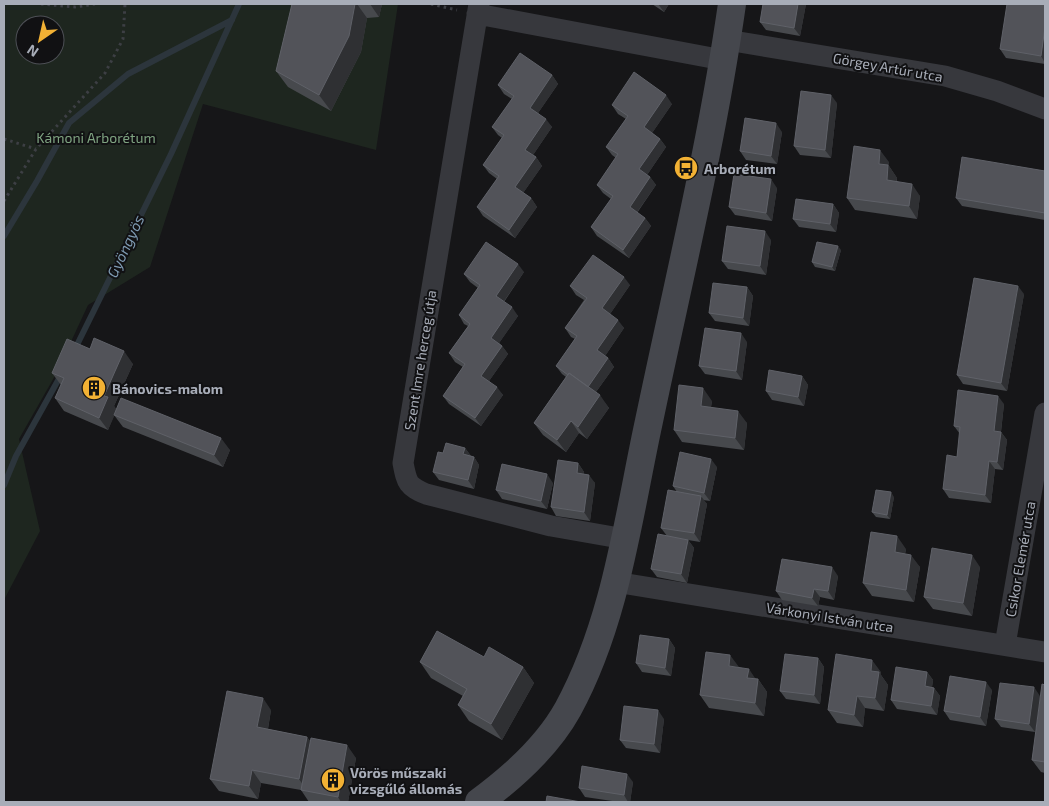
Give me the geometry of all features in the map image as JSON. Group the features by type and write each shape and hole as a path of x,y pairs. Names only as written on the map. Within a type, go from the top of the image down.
{"main road":[{"path":"479,802 521,768 547,740 566,711 585,675 615,582 648,422 692,227 732,4"}],"street":[{"path":"478,9 725,50"},
{"name":"Szent Imre herceg útja","path":"478,9 403,463 406,478 412,487 426,494 551,526 625,539"},
{"name":"Görgey Artúr utca","path":"725,50 944,76 997,91 1045,109"},
{"name":"Csikor Elemér utca","path":"1005,645 1045,413"},
{"name":"Várkonyi István utca","path":"615,582 1045,652"}],"path":[{"path":"41,4 75,7 95,4"},
{"path":"4,201 36,149 106,73 123,39 125,4"},
{"path":"431,4 478,9"},
{"path":"4,139 36,149"}],"green space":[{"name":"Kámoni Arborétum","path":"4,4 398,4 376,150 203,104 150,267 88,305 56,374 19,439 40,531 4,600"}],"building":[{"path":"292,4 355,4 349,36 319,95 276,71"},
{"path":"763,4 798,4 794,28 760,22"},
{"path":"1007,4 1045,4 1045,27 1041,56 1000,49"},
{"path":"520,53 552,75 530,108 546,119 525,150 536,157 515,187 531,198 509,230 477,207 499,176 483,165 504,135 492,127 514,96 498,85"},
{"path":"634,72 666,95 644,127 660,139 639,169 650,177 630,207 645,218 623,250 591,227 613,196 597,185 618,154 606,147 628,116 612,105"},
{"path":"801,91 831,95 825,150 794,146"},
{"path":"745,118 776,123 771,156 740,151"},
{"path":"854,146 880,150 879,164 888,165 887,180 912,184 909,206 847,198"},
{"path":"962,157 1045,171 1045,213 956,198"},
{"path":"734,174 771,179 766,213 729,207"},
{"path":"796,199 833,204 830,224 793,219"},
{"path":"727,226 765,231 760,266 722,261"},
{"path":"486,242 518,264 496,296 512,307 491,338 502,346 481,376 497,387 475,418 443,396 465,364 449,353 470,324 459,315 480,285 464,274"},
{"path":"817,242 838,246 832,267 812,262"},
{"path":"593,255 624,277 602,308 618,320 597,350 608,358 588,387 556,366 577,336 565,328 587,298 570,286"},
{"path":"974,278 1018,286 1001,383 957,375"},
{"path":"713,283 747,287 743,318 709,313"},
{"path":"705,328 741,333 736,371 699,366"},
{"name":"Bánovics-malom","path":"94,338 124,351 104,396 108,397 99,418 55,398 64,378 52,373 67,339 90,349"},
{"path":"769,370 802,376 798,397 766,391"},
{"path":"569,373 600,395 578,427 571,421 557,440 534,423"},
{"path":"679,385 703,388 701,406 738,411 735,438 674,430"},
{"path":"958,390 998,396 994,431 1001,432 997,462 989,461 985,495 943,489 947,455 957,457 960,427 954,426"},
{"path":"121,398 221,438 214,455 114,415"},
{"path":"446,443 465,448 463,454 474,457 468,480 433,472 438,452 443,453"},
{"path":"680,452 711,459 704,493 673,486"},
{"path":"558,460 578,463 577,473 589,475 584,512 551,507"},
{"path":"502,464 547,474 541,501 496,490"},
{"path":"668,490 701,496 694,533 661,528"},
{"path":"876,490 891,492 887,515 872,512"},
{"path":"871,532 897,536 895,552 911,555 906,590 863,583"},
{"path":"658,534 688,540 681,574 651,569"},
{"path":"932,548 972,555 963,603 924,597"},
{"path":"782,559 832,567 828,591 814,589 812,598 776,591"},
{"path":"437,631 484,657 489,647 523,667 491,724 458,705 467,689 420,662"},
{"path":"640,635 669,639 665,668 636,663"},
{"path":"706,652 730,655 729,666 749,669 747,678 758,679 755,703 700,695"},
{"path":"785,654 818,658 814,695 780,691"},
{"path":"836,654 872,660 871,671 879,672 875,698 857,696 854,715 828,710"},
{"path":"896,667 927,672 925,686 934,688 931,706 891,700"},
{"path":"950,676 986,682 980,717 944,711"},
{"path":"1000,683 1034,687 1029,724 995,719"},
{"path":"1042,684 1045,685 1045,762 1032,760"},
{"path":"227,691 263,698 257,727 307,737 299,779 252,770 249,786 210,779"},
{"path":"624,706 658,710 654,744 620,740"},
{"path":"311,738 347,745 338,797 301,790"},
{"path":"582,766 627,774 624,795 579,788"},
{"path":"547,796 581,802 546,802"}],"waterway":[{"name":"Gyöngyös","path":"74,351 171,154 239,4"},
{"path":"4,236 69,123 128,74 232,20"},
{"name":"Gyöngyös","path":"4,485 16,456 61,375"}],"place":[{"name":"Arborétum","path":"686,168"},
{"name":"Bánovics-malom","path":"94,388"},
{"name":"Vörös műszaki vizsgűló állomás","path":"333,780"}]}
